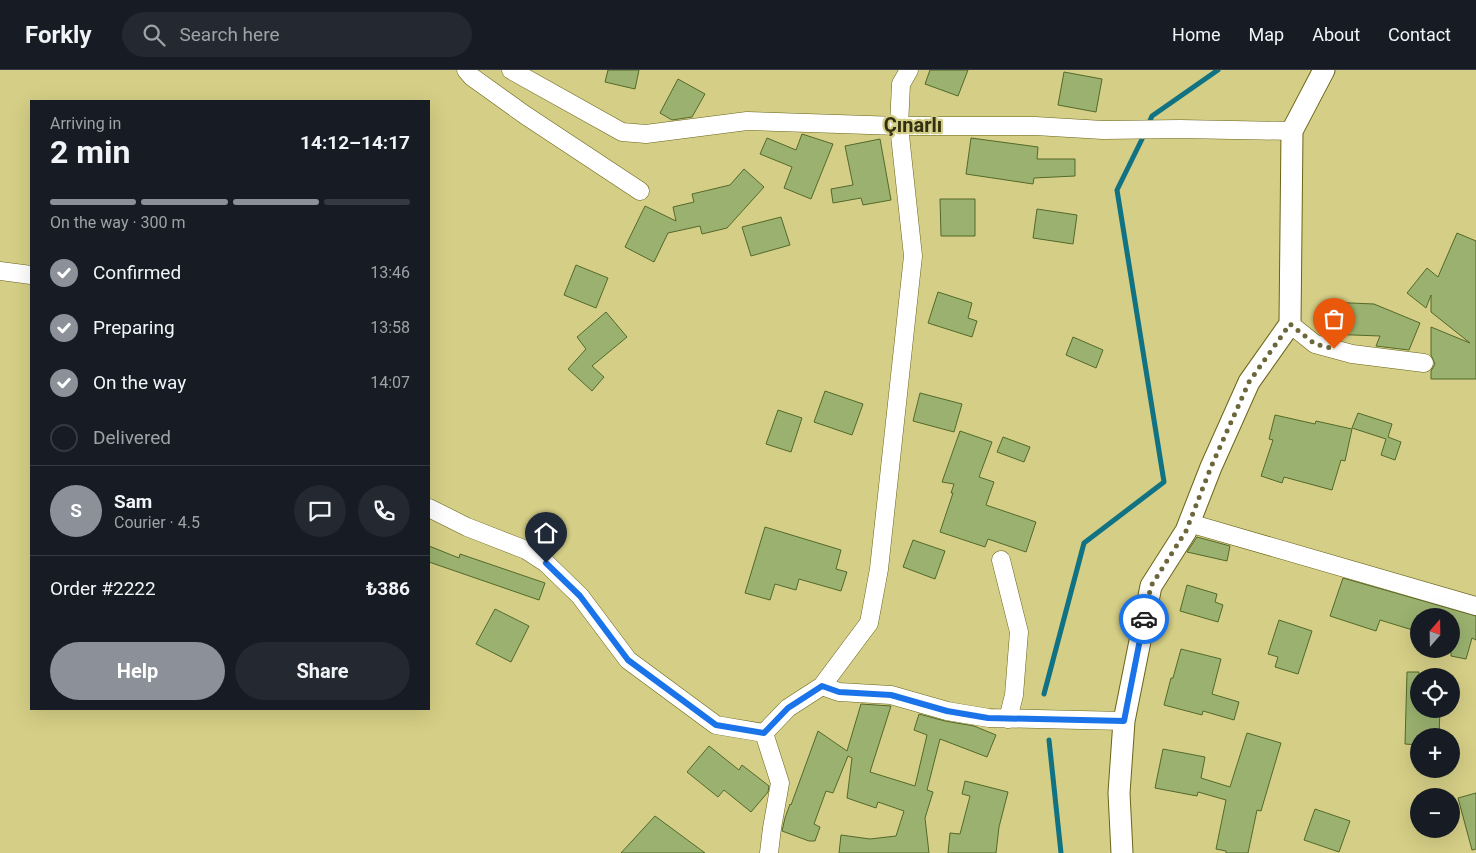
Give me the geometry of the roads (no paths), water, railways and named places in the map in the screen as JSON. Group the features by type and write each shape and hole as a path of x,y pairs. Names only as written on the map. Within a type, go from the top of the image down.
{"street":[{"path":"466,70 472,78 525,116 640,191"},
{"path":"511,70 622,132 646,134 747,121 899,126 1035,126 1103,130 1292,131"},
{"path":"764,733 788,708 822,686 869,623 879,569 913,256 899,126 901,84 909,70"},
{"path":"1122,853 1119,793 1124,721 1151,586 1186,531 1211,467 1249,382 1290,324 1292,131 1324,70"},
{"path":"0,271 30,275"},
{"path":"1290,324 1315,344 1352,354 1424,363"},
{"path":"430,509 468,528 526,550 546,563 580,596 628,660 716,725 764,733"},
{"path":"1189,523 1476,606"},
{"path":"1001,560 1019,632 1014,695 1008,719"},
{"path":"822,686 839,692 891,695 947,711 988,718 1124,721"},
{"path":"764,733 780,783 769,853"}],"waterway":[{"path":"1148,125 1152,116 1218,70"},
{"path":"1044,694 1084,543 1164,482 1117,190 1145,133"},
{"path":"1049,740 1061,853"}],"district":[{"name":"Çınarlı","path":"913,125"}]}
